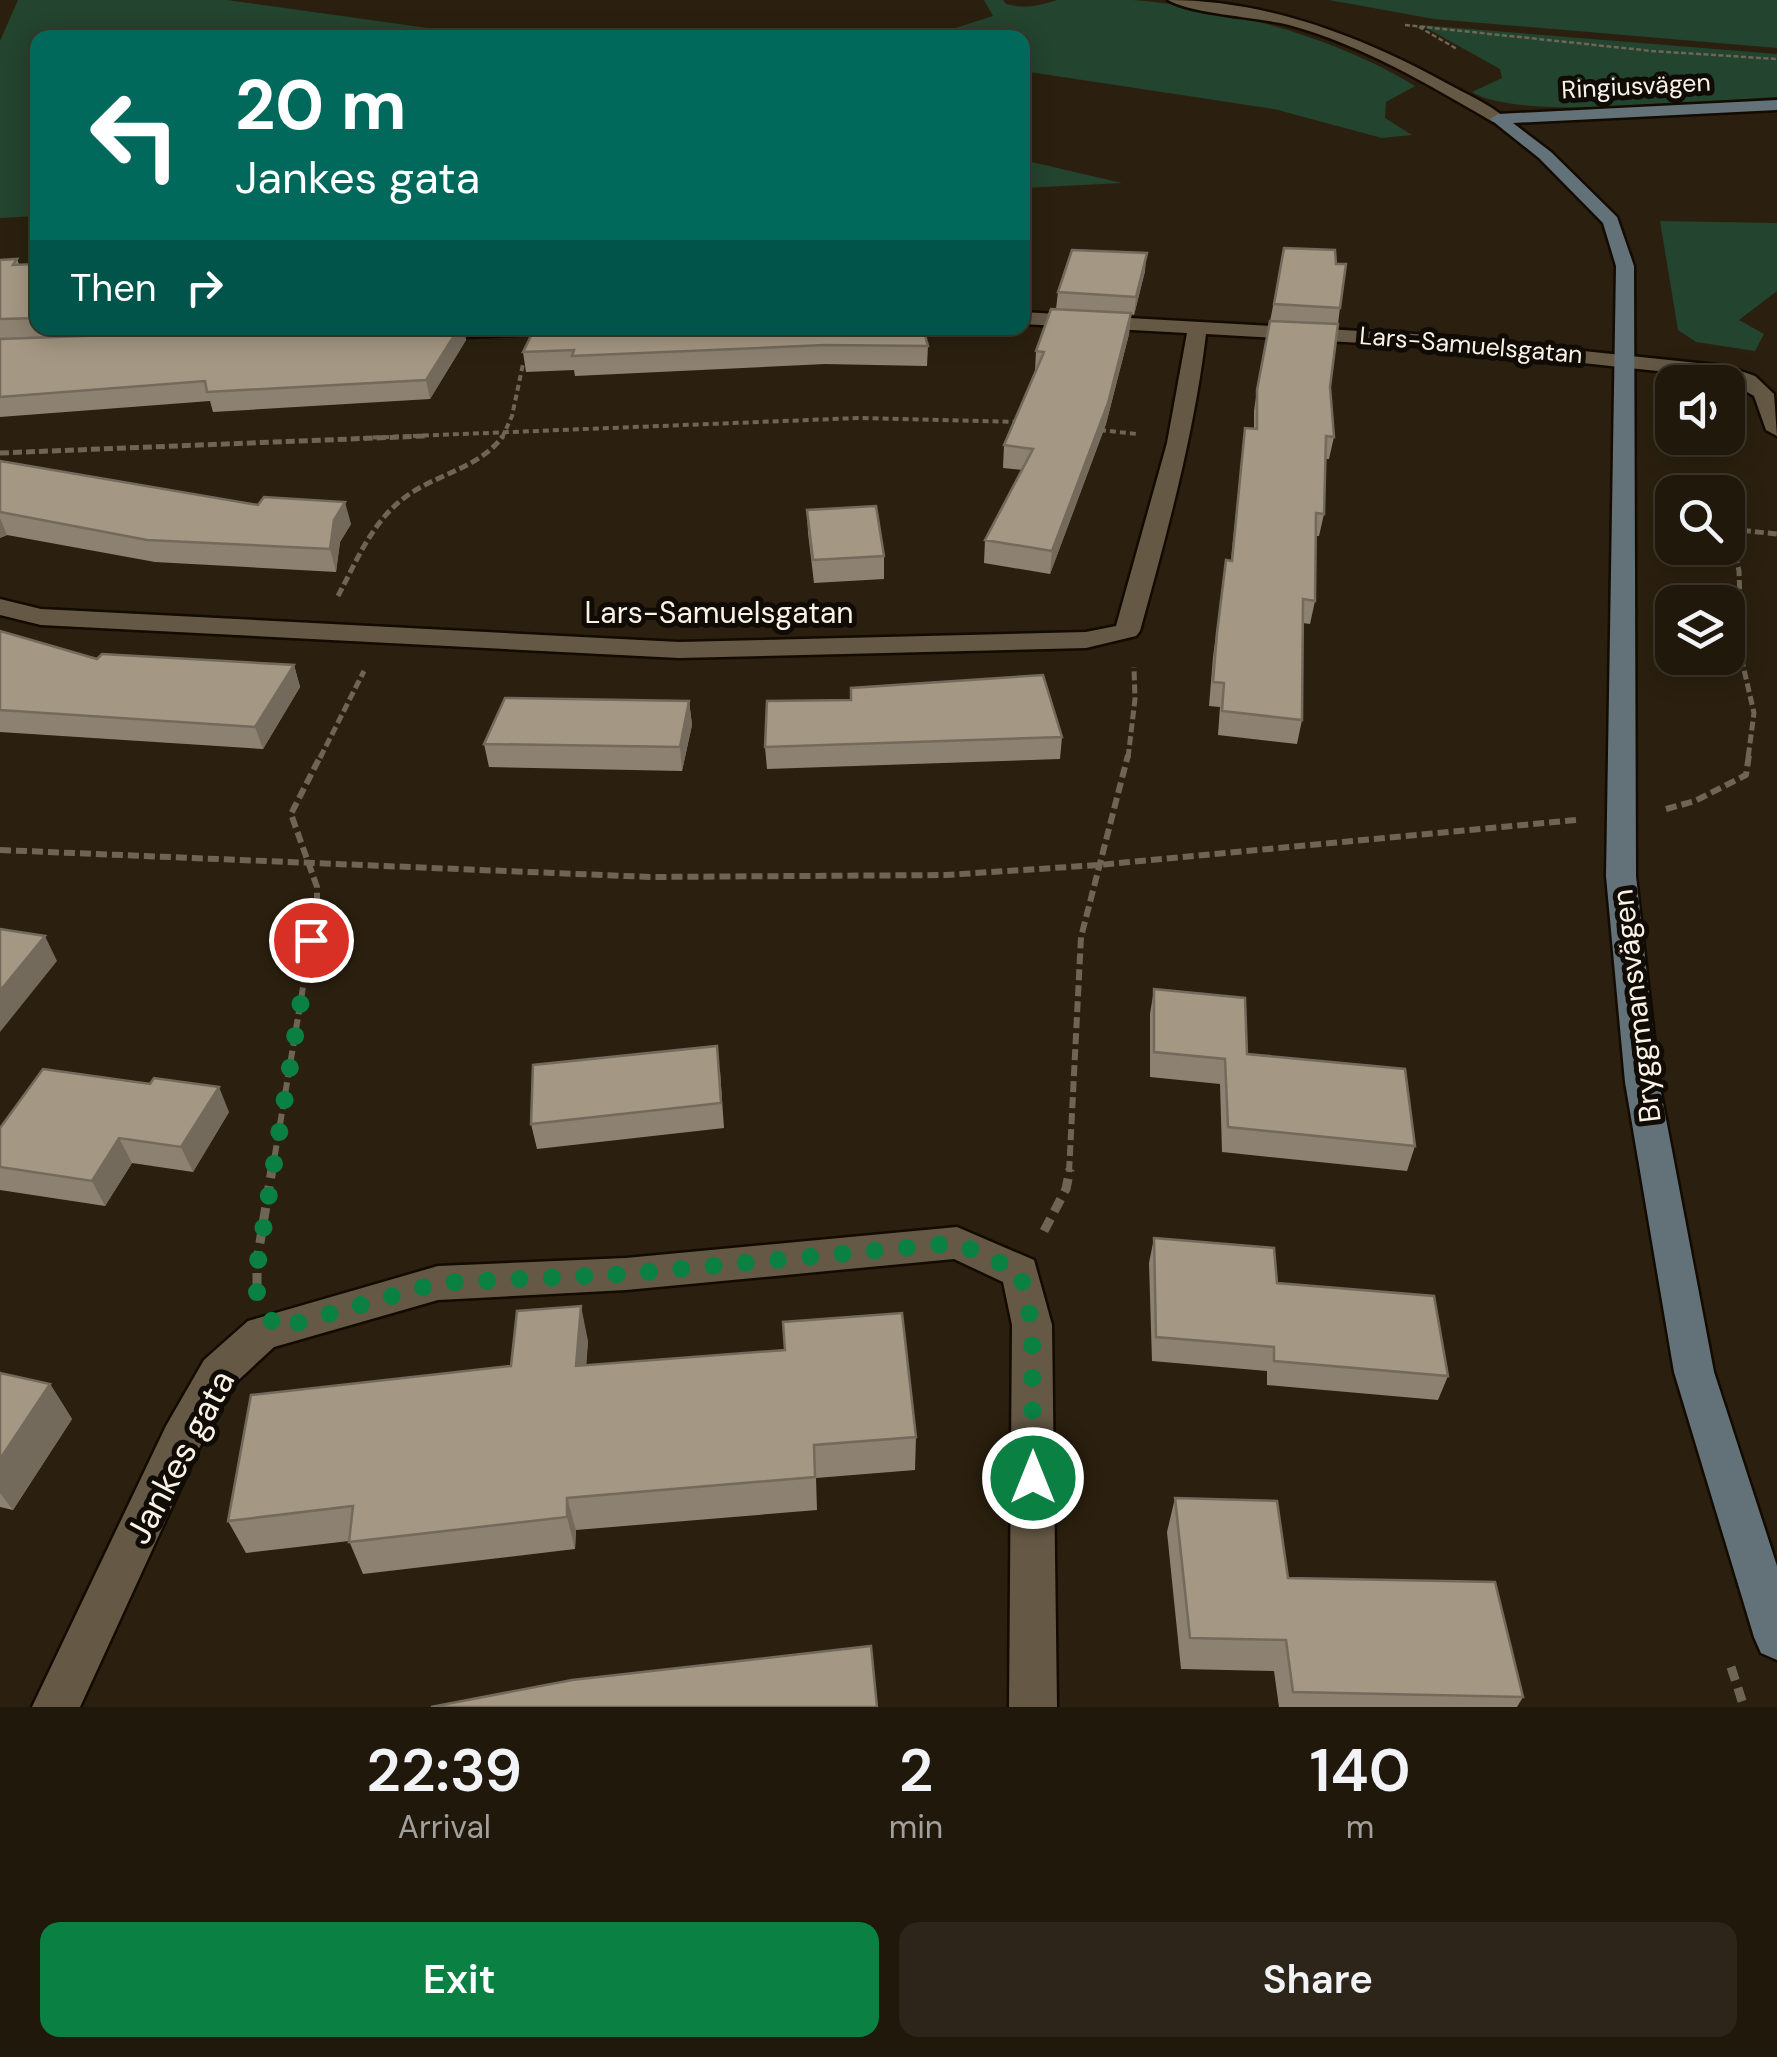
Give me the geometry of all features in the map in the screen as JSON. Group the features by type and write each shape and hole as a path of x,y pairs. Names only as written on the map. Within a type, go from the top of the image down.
{"street":[{"path":"1174,0 1289,22 1352,42 1498,119"},
{"name":"Ringiusvägen","path":"1498,119 1777,105"},
{"name":"Bryggmansvägen","path":"1498,119 1545,155 1611,221 1625,266 1620,876 1642,1082 1694,1372 1777,1638"},
{"name":"Lars-Samuelsgatan","path":"1030,318 1413,339 1624,359 1726,372 1752,381"},
{"path":"1127,631 1178,438 1192,377 1197,328"},
{"path":"1777,372 1752,381 1772,404 1777,430"},
{"name":"Lars-Samuelsgatan","path":"0,608 41,616 680,650 1086,640 1127,631"},
{"name":"Jankes gata","path":"56,1707 181,1440 218,1372 262,1333 438,1283 626,1274 957,1243 1020,1272"},
{"path":"1020,1272 1032,1325 1034,1707"}],"path":[{"path":"1393,23 1652,51 1777,59"},
{"path":"317,632 376,527 398,502 416,488 472,461 506,431 530,335"},
{"path":"0,453 917,417 1033,423"},
{"path":"1088,429 1178,438"},
{"path":"1745,531 1777,534"},
{"path":"0,850 742,878 946,875 1098,865 1582,820 1621,822 1695,802 1746,775 1754,713 1742,661 1737,565"},
{"path":"1020,1272 1066,1188 1072,1159 1079,961 1086,906 1120,802 1137,697 1127,631"},
{"path":"276,1329 257,1292 258,1261 317,888 292,814 384,635"}],"green space":[{"path":"18,0 227,0 436,30 30,30 30,216 0,218 0,41"},
{"path":"984,0 1003,0 1026,7 1057,0 1133,0 1205,10 1279,28 1351,53 1415,86 1386,102 1385,118 1412,135 1382,138 1274,109 1030,72 1030,30 949,30 993,16"},
{"path":"1329,0 1777,0 1777,48 1434,19"},
{"path":"1421,25 1777,54 1777,97 1573,108 1497,101 1472,92 1502,78 1500,69"},
{"path":"1030,162 1122,183 1030,188"},
{"path":"1660,221 1777,223 1777,291 1739,320 1764,334 1755,351 1696,342 1678,330"}],"building":[{"path":"1284,248 1335,250 1336,264 1346,264 1340,308 1274,304"},
{"path":"1072,250 1147,253 1136,297 1058,292"},
{"path":"17,259 13,265 30,264 30,318 0,319 0,260"},
{"path":"1051,309 1131,313 1108,403 1052,551 985,540 1033,449 1004,445 1044,352 1036,351"},
{"path":"1270,321 1338,324 1330,387 1334,437 1326,436 1324,514 1316,513 1315,601 1303,599 1302,720 1222,711 1224,683 1213,682 1226,560 1232,561 1245,428 1257,429 1257,390"},
{"path":"111,335 455,335 426,380 207,392 205,381 0,397 0,339"},
{"path":"532,335 925,335 928,346 825,345 572,356 574,350 523,352"},
{"path":"0,461 258,505 264,497 345,502 334,520 330,549 147,540 0,512"},
{"path":"876,506 884,556 813,560 807,510"},
{"path":"0,631 97,659 102,654 294,665 255,727 0,710"},
{"path":"1043,675 1062,737 765,747 767,701 851,700 851,688"},
{"path":"505,698 689,701 680,747 484,744"},
{"path":"0,929 45,936 0,991"},
{"path":"1154,989 1245,998 1247,1054 1405,1069 1415,1146 1228,1127 1225,1059 1154,1052"},
{"path":"717,1046 721,1103 531,1124 533,1065"},
{"path":"43,1069 150,1084 154,1078 219,1087 181,1147 119,1138 92,1181 0,1167 0,1128"},
{"path":"1154,1238 1274,1248 1277,1283 1434,1296 1448,1376 1274,1361 1274,1347 1156,1337"},
{"path":"581,1306 576,1366 785,1350 783,1322 902,1313 916,1437 814,1445 815,1477 567,1498 567,1517 349,1542 353,1506 228,1521 251,1395 511,1366 517,1311"},
{"path":"0,1373 50,1384 0,1459"},
{"path":"1175,1498 1277,1501 1288,1578 1495,1582 1523,1697 1293,1692 1286,1640 1190,1638"},
{"path":"871,1646 877,1707 431,1707 572,1680"}],"route":[{"path":"311,940 258,1261 257,1292 276,1329 438,1283 626,1274 957,1243 1020,1272 1032,1325 1033,1478"}]}
